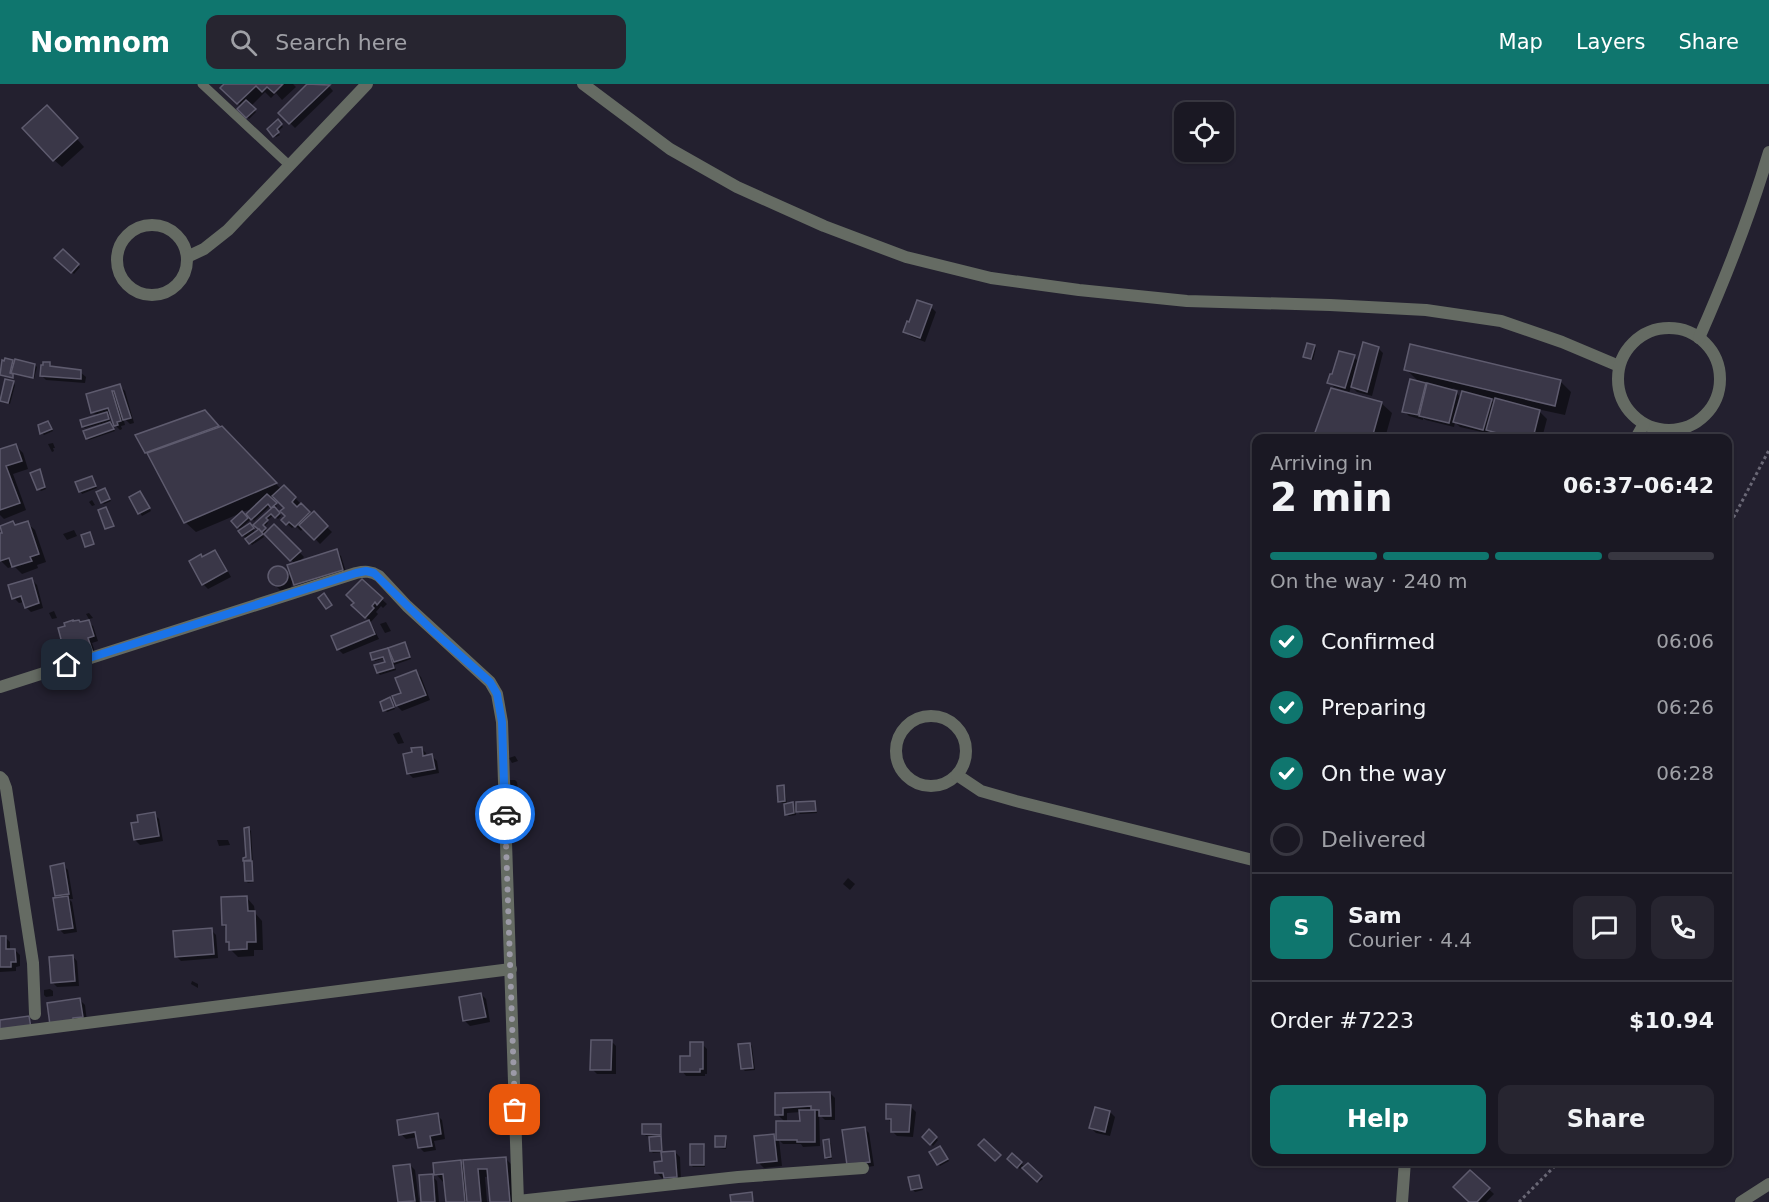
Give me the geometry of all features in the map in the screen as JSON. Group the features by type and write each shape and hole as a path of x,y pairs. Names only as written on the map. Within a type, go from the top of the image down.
{"street":[{"path":"187,257 204,249 228,230 367,84"},
{"path":"583,84 670,149 737,187 824,226 906,256 991,278 1090,291 1187,301 1426,310 1501,321 1562,342 1619,366"},
{"path":"1699,338 1730,268 1756,197 1769,152"},
{"path":"148,225 160,226 180,238 186,249 187,257 185,273 179,283 160,295 138,292 128,286 121,278 117,267 120,244 136,228 148,225"},
{"path":"1667,328 1684,330 1699,338 1711,351 1718,366 1720,383 1716,399 1707,414 1693,424 1677,429 1660,429 1644,424 1630,413 1621,399 1617,383 1619,366 1625,351 1636,339 1651,331 1667,328"},
{"path":"1638,434 1644,424"},
{"path":"0,687 356,573 366,571 374,573 432,630 490,682 497,694 502,722 518,1201 738,1177 863,1168"},
{"path":"929,716 940,717 959,729 966,750 965,761 957,775 941,785 929,786 908,777 900,768 897,756 897,745 908,725 918,718 929,716"},
{"path":"957,775 981,792 1252,860"},
{"path":"0,777 6,788 33,963 35,1014"},
{"path":"0,1034 511,969"},
{"path":"1402,1202 1405,1166"},
{"path":"1741,1202 1769,1184"}],"lane":[{"path":"202,84 290,166"}],"path":[{"path":"1732,520 1769,450"},
{"path":"1519,1202 1555,1166"}],"building":[{"path":"224,84 283,84 274,93 267,87 262,92 256,86 237,104 220,88"},
{"path":"307,84 330,85 289,124 278,113"},
{"path":"246,100 256,109 246,118 237,109"},
{"path":"47,105 78,138 53,161 22,128"},
{"path":"278,119 282,124 277,129 279,132 273,137 267,129"},
{"path":"63,249 79,264 71,273 54,258"},
{"path":"917,300 932,305 920,338 903,332"},
{"path":"1363,342 1379,347 1367,392 1351,387"},
{"path":"1307,343 1315,345 1311,359 1303,357"},
{"path":"1410,344 1561,380 1555,406 1404,370"},
{"path":"1339,351 1355,355 1345,388 1327,383"},
{"path":"5,358 13,360 10,373 13,374 13,378 0,375 2,360 4,361"},
{"path":"15,359 35,364 33,378 11,373"},
{"path":"43,362 50,362 50,366 81,370 81,379 40,376"},
{"path":"5,379 14,381 8,403 0,401"},
{"path":"1410,379 1426,383 1418,415 1402,412"},
{"path":"1427,383 1457,391 1449,423 1419,416"},
{"path":"120,384 131,418 123,420 114,391 112,391 121,421 114,426 108,408 91,413 86,394"},
{"path":"1331,388 1382,402 1373,434 1314,434"},
{"path":"1462,391 1492,399 1483,430 1453,422"},
{"path":"1495,398 1540,410 1534,434 1500,434 1486,430"},
{"path":"205,410 219,426 145,453 135,435"},
{"path":"107,412 109,419 82,427 80,420"},
{"path":"48,421 52,429 40,434 38,425"},
{"path":"110,422 114,429 86,439 83,431"},
{"path":"222,426 277,483 184,523 147,453"},
{"path":"16,444 22,461 6,466 20,503 0,510 0,449"},
{"path":"40,469 45,487 37,490 30,473"},
{"path":"92,476 96,486 79,492 75,482"},
{"path":"284,485 296,497 292,502 297,507 301,503 310,512 295,527 289,522 286,525 281,520 285,516 280,511 284,508 272,496"},
{"path":"105,488 110,499 101,503 96,492"},
{"path":"140,491 150,508 138,514 129,497"},
{"path":"267,494 277,503 271,508 268,504 251,520 246,514"},
{"path":"274,506 280,513 275,518 271,514 266,518 268,520 263,525 266,528 262,532 253,525"},
{"path":"106,507 114,526 105,529 98,510"},
{"path":"242,511 248,518 237,528 231,521"},
{"path":"314,511 328,526 314,540 299,525"},
{"path":"13,521 15,525 28,521 39,554 30,557 32,561 12,567 9,558 0,561 0,533 2,533 0,526"},
{"path":"250,523 254,528 242,536 238,531"},
{"path":"274,524 301,551 290,561 264,534"},
{"path":"259,529 263,534 249,544 245,539"},
{"path":"90,532 94,544 85,547 81,535"},
{"path":"337,549 343,570 294,585 287,565"},
{"path":"215,550 227,571 202,585 189,561"},
{"path":"274,566 282,566 288,572 288,580 282,586 274,586 268,580 268,572"},
{"path":"32,578 39,603 25,608 21,596 12,599 8,585"},
{"path":"362,579 383,598 377,605 375,602 372,606 374,608 365,618 351,605 354,603 346,595"},
{"path":"324,593 332,605 326,609 318,598"},
{"path":"73,620 80,622 89,620 94,636 88,638 93,653 74,658 69,641 62,643 58,628"},
{"path":"369,620 375,634 337,650 331,636"},
{"path":"405,642 410,657 394,662 388,648"},
{"path":"388,648 394,668 377,673 374,665 385,662 383,657 372,660 370,653"},
{"path":"416,670 426,695 396,706 392,696 401,693 395,678"},
{"path":"390,697 394,707 383,711 380,702"},
{"path":"422,747 423,756 432,754 435,769 407,774 403,754 412,752 411,748"},
{"path":"784,785 785,801 778,802 777,786"},
{"path":"815,801 816,811 796,812 796,802"},
{"path":"793,802 794,813 785,815 784,804"},
{"path":"155,812 159,836 134,840 131,823 138,822 137,815"},
{"path":"249,827 251,860 243,861 246,857 244,828"},
{"path":"244,861 252,861 253,881 245,881"},
{"path":"64,863 69,894 55,896 50,866"},
{"path":"68,896 73,928 58,930 53,898"},
{"path":"247,896 248,911 255,911 256,942 247,942 247,949 229,950 229,942 226,942 226,925 222,925 221,897"},
{"path":"212,928 214,954 175,957 173,931"},
{"path":"0,936 6,936 6,949 15,949 16,962 11,962 11,967 0,967"},
{"path":"73,955 75,981 51,983 49,957"},
{"path":"481,993 486,1017 463,1021 459,997"},
{"path":"80,998 83,1017 73,1018 73,1022 50,1025 47,1003"},
{"path":"29,1016 31,1028 0,1032 0,1020"},
{"path":"591,1040 612,1040 611,1070 590,1070"},
{"path":"690,1042 703,1042 703,1069 700,1069 700,1072 680,1072 680,1056 690,1056"},
{"path":"750,1043 753,1068 741,1069 738,1044"},
{"path":"830,1092 831,1116 819,1116 819,1110 811,1110 811,1106 783,1108 783,1115 775,1115 775,1093"},
{"path":"886,1104 911,1105 909,1132 891,1132 891,1119 886,1119"},
{"path":"1095,1107 1110,1111 1105,1132 1089,1128"},
{"path":"799,1110 815,1110 815,1142 776,1140 776,1121 800,1121"},
{"path":"438,1113 441,1134 430,1136 432,1146 418,1148 415,1132 399,1135 397,1120"},
{"path":"642,1124 661,1124 661,1135 642,1134"},
{"path":"865,1127 870,1162 847,1165 842,1130"},
{"path":"929,1129 937,1137 930,1145 922,1137"},
{"path":"774,1134 777,1161 757,1163 754,1136"},
{"path":"661,1136 662,1151 650,1151 649,1137"},
{"path":"715,1136 726,1136 725,1147 715,1147"},
{"path":"829,1139 831,1157 825,1158 823,1140"},
{"path":"984,1139 1001,1155 995,1161 978,1145"},
{"path":"690,1144 704,1144 704,1165 690,1165"},
{"path":"940,1146 948,1159 937,1165 929,1152"},
{"path":"675,1151 677,1177 664,1178 663,1173 655,1173 654,1162 662,1161 661,1152"},
{"path":"1012,1153 1022,1162 1017,1168 1007,1159"},
{"path":"506,1157 510,1202 490,1202 487,1169 478,1169 481,1202 467,1202 463,1160"},
{"path":"461,1160 465,1202 446,1202 443,1174 434,1175 433,1163"},
{"path":"1028,1163 1042,1176 1037,1182 1022,1168"},
{"path":"410,1164 415,1201 398,1202 393,1166"},
{"path":"1470,1170 1490,1188 1477,1202 1469,1202 1453,1187"},
{"path":"433,1174 435,1202 421,1202 419,1175"},
{"path":"919,1175 922,1188 911,1190 908,1177"},
{"path":"752,1192 753,1202 731,1202 730,1195"}],"way so far":[{"path":"505,814 515,1110"}],"route":[{"path":"67,665 356,573 366,571 374,573 432,630 490,682 497,694 502,722 505,814"}]}
